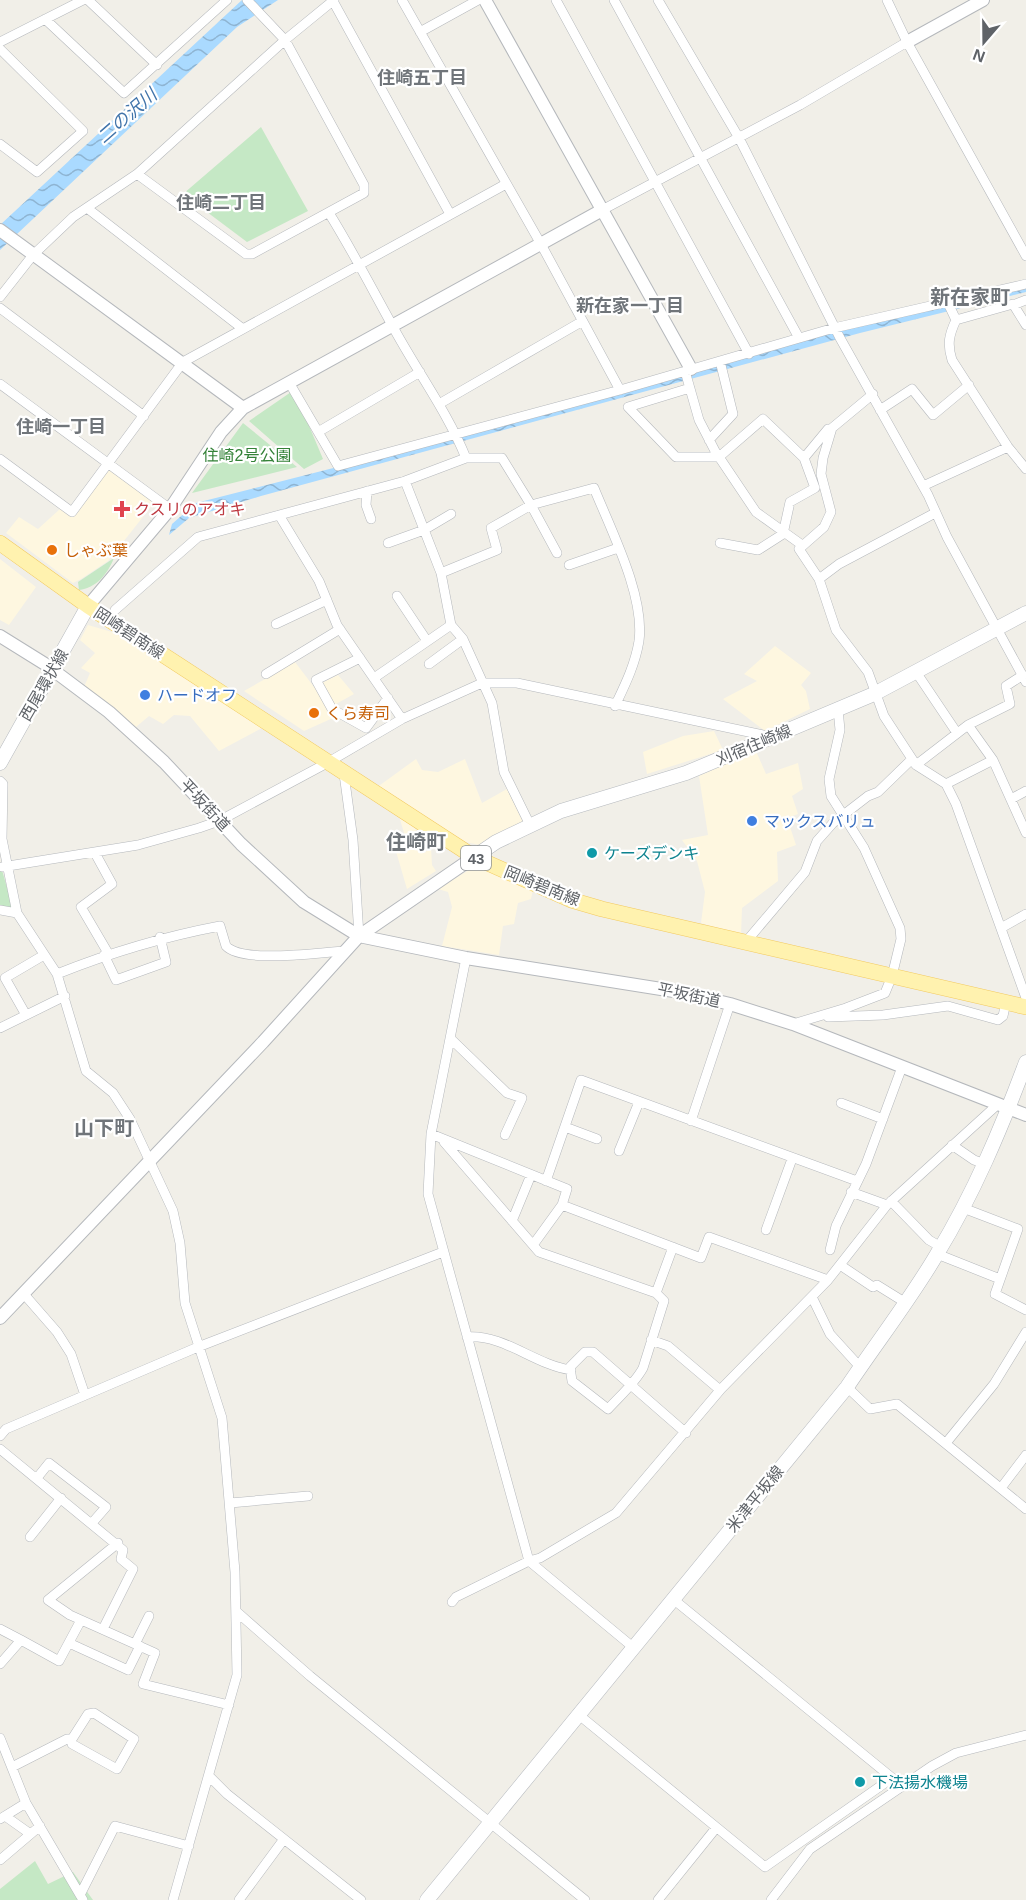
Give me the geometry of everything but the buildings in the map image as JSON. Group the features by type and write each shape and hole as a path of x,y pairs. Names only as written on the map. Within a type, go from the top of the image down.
{"main road":[{"name":"岡崎碧南線","path":"0,543 88,606 474,857 571,900 745,943 1026,1007"},
{"name":"西尾環状線","path":"0,763 88,606"},
{"name":"刈宿住崎線","path":"474,857 496,842 530,825 598,798 686,773 874,694 1026,613"},
{"name":"米津平坂線","path":"427,1900 847,1387 906,1303 963,1208 985,1164 1003,1107 1026,1062"}],"street":[{"path":"0,42 83,0"},
{"path":"88,0 157,65"},
{"path":"45,19 124,93 227,0"},
{"path":"137,174 246,254 252,254 364,193 364,185 285,40 247,0"},
{"path":"402,0 542,246 581,322 620,390"},
{"path":"420,32 478,0"},
{"path":"485,0 604,209 688,370 690,388 699,420 709,440 756,512 783,534 802,545"},
{"path":"556,0 606,87 654,183 748,354"},
{"path":"614,0 799,338"},
{"path":"658,0 739,138 834,328 923,486 935,513 1024,679 1006,686 1010,704 968,724 914,762 878,792 868,796 843,815 818,840 805,872 745,943"},
{"path":"888,0 907,42 1026,256"},
{"path":"88,606 170,509 221,432 243,408 542,246 701,156 739,138 983,0"},
{"path":"0,297 33,255 73,217 137,174 285,40 333,1 450,213"},
{"path":"0,49 83,131 37,172 0,144"},
{"path":"0,459 72,512 183,362 506,184"},
{"path":"87,208 243,328"},
{"path":"329,213 361,264 392,326 439,404 466,458"},
{"path":"0,230 243,408"},
{"path":"290,384 338,466 620,390 834,328 1026,284"},
{"path":"956,320 1026,300"},
{"path":"947,301 956,320 948,347 952,360 1008,447 1026,469"},
{"path":"1013,305 1026,325"},
{"path":"0,308 144,416"},
{"path":"439,404 581,322"},
{"path":"709,440 733,414 720,361"},
{"path":"318,432 420,372"},
{"path":"0,384 170,509"},
{"path":"879,410 912,389 933,415 969,385"},
{"path":"690,388 628,407 676,457 719,457 763,419 804,458 815,488 790,502 783,534 758,550 720,543"},
{"path":"873,394 832,428 821,474 831,512 824,527 800,549 819,579 836,630 868,672 874,694 884,716 914,762 946,784 956,804 1026,998"},
{"path":"804,458 828,429"},
{"path":"923,486 1008,447"},
{"path":"115,610 198,537 405,481 466,458 502,458 531,504 557,553"},
{"path":"405,481 441,573 451,625 463,639 492,703 504,772 530,825"},
{"path":"441,573 497,550 491,528 531,504 594,488 634,589 639,639 632,669 615,706"},
{"path":"367,491 366,505 371,519"},
{"path":"819,579 839,564 935,513"},
{"path":"388,543 424,530 451,514"},
{"path":"279,515 319,581 340,629 402,719"},
{"path":"569,565 618,548"},
{"path":"397,597 427,642"},
{"path":"276,624 327,600"},
{"path":"374,678 451,625"},
{"path":"266,674 340,629"},
{"name":"平坂街道","path":"0,636 53,670 109,712 164,762 219,820 304,902 360,936 466,958 680,992 730,1004 793,1024 1003,1107"},
{"path":"429,664 463,639"},
{"path":"360,658 316,680 332,709 366,728"},
{"path":"916,672 957,733"},
{"path":"3,867 138,845 219,820 327,763 402,719 482,683 517,683 615,706 763,735 765,740"},
{"path":"366,740 366,728 388,698"},
{"path":"793,1024 885,993 892,976 901,939 900,928 874,868 831,796 829,779 840,730 838,709"},
{"path":"968,724 993,760 1026,833"},
{"path":"946,784 993,760"},
{"path":"344,774 353,840 360,936"},
{"path":"0,781 4,790 3,867 17,913 57,974 86,1071 113,1093 130,1119 173,1211 180,1243 185,1303 222,1418 237,1612 237,1675 173,1900"},
{"path":"1011,800 1026,791"},
{"path":"95,853 112,884 81,907 106,954 116,981 166,962 160,937"},
{"path":"0,1318 148,1160 263,1042 360,936 474,857"},
{"path":"0,910 17,913"},
{"path":"1001,928 1026,914"},
{"path":"57,974 106,954 160,937 220,926 226,946 238,953 265,956 346,951"},
{"path":"26,1015 5,978 44,955"},
{"path":"466,958 431,1134 428,1194 529,1561 634,1648"},
{"path":"0,1028 65,996"},
{"path":"808,1018 883,1015 948,1006 998,1020 1003,1016 1006,1002"},
{"path":"691,1121 730,1004"},
{"path":"451,1039 507,1093 522,1098 506,1135"},
{"path":"830,1250 851,1192 903,1067"},
{"path":"546,1181 581,1080 857,1182"},
{"path":"619,1151 639,1102"},
{"path":"841,1103 883,1119"},
{"path":"452,1602 456,1597 529,1561 540,1558 616,1513 686,1433 720,1390 828,1280 889,1203 952,1145 1003,1107 1026,1115"},
{"path":"565,1127 597,1139"},
{"path":"431,1134 567,1189 562,1205 533,1245"},
{"path":"443,1140 539,1252 656,1293 664,1301 643,1368 630,1385 608,1409 572,1381 570,1367 588,1351 630,1385 686,1433"},
{"path":"952,1145 974,1160 985,1164"},
{"path":"766,1230 792,1159"},
{"path":"512,1221 531,1175"},
{"path":"851,1192 889,1203 939,1250 1000,1279"},
{"path":"562,1205 701,1257 709,1237 828,1280"},
{"path":"963,1208 1022,1230 995,1294 1026,1310"},
{"path":"656,1293 673,1247"},
{"path":"0,1436 6,1429 198,1347 443,1252"},
{"path":"840,1265 873,1287 877,1285 906,1303"},
{"path":"23,1293 57,1332 71,1354 85,1395"},
{"path":"812,1297 830,1334 860,1367"},
{"path":"946,1443 994,1384 1026,1332"},
{"path":"467,1337 497,1341 559,1368 571,1370"},
{"path":"651,1341 668,1346 720,1390"},
{"path":"847,1387 870,1409 897,1404 1026,1509"},
{"path":"0,1449 123,1550 122,1559 133,1569 103,1629"},
{"path":"1001,1488 1026,1455"},
{"path":"36,1478 49,1463 106,1507 92,1523"},
{"path":"230,1503 308,1496"},
{"path":"30,1537 61,1498"},
{"path":"118,1544 48,1600 81,1620 155,1653 143,1684 229,1705"},
{"path":"674,1599 903,1786"},
{"path":"237,1612 240,1618 585,1900"},
{"path":"69,1643 128,1670 148,1616"},
{"path":"0,1629 59,1660 81,1620"},
{"path":"0,1664 21,1640"},
{"path":"12,1767 71,1739 88,1714 94,1713 134,1740 117,1769 72,1744 71,1739"},
{"path":"579,1715 765,1867 892,1778"},
{"path":"771,1900 810,1849 903,1786 956,1753 1026,1735"},
{"path":"0,1738 26,1803 82,1897"},
{"path":"209,1776 361,1900"},
{"path":"26,1803 2,1818 29,1833"},
{"path":"0,1860 40,1826"},
{"path":"82,1897 115,1826 189,1846"},
{"path":"658,1900 716,1828"},
{"path":"238,1900 284,1839"}],"shaded area":[{"path":"109,466 154,503 108,561 81,579 73,583 6,533 19,517 38,529 60,509 74,517"},
{"path":"0,559 36,587 9,625 0,620"},
{"path":"88,625 119,634 262,728 219,751 190,716 174,715 163,724 149,716 136,727 84,687 90,673 81,668 95,653 80,640"},
{"path":"775,646 811,673 801,685 806,691 810,709 765,731 723,699 757,681 744,674"},
{"path":"295,662 314,687 338,675 354,694 336,704 333,718 304,731 244,691"},
{"path":"714,731 723,750 647,774 643,752 683,736"},
{"path":"756,751 766,774 798,763 803,789 792,796 798,814 787,818 796,845 777,852 778,881 742,908 741,935 701,923 705,892 697,861 682,840 708,835 699,776"},
{"path":"416,759 422,770 438,772 465,759 482,803 507,789 523,822 480,845 460,841 376,788"},
{"path":"399,816 411,822 422,839 424,853 431,848 432,865 436,871 407,889 395,848 407,843"},
{"path":"486,868 533,890 531,899 518,903 514,924 503,926 499,955 442,946 452,907 448,892 438,889 469,870"}],"green space":[{"path":"261,127 308,211 247,242 183,194"},
{"path":"294,390 323,459 304,469 249,421"},
{"name":"住崎2号公園","path":"243,423 297,467 192,493"},
{"path":"114,558 100,580 91,587 79,590 78,582"},
{"path":"2,870 13,909 0,907 0,871"},
{"path":"35,1861 48,1884 73,1872 93,1900 0,1900 0,1889"}],"water":[{"name":"二の沢川","path":"242,0 278,0 237,27 0,250 0,225"},
{"path":"1026,288 1026,292 860,333 261,496 189,518 169,535 172,524 196,503 498,426 811,338"}],"place":[{"name":"クスリのアオキ","path":"122,509"},
{"name":"しゃぶ葉","path":"52,550"},
{"name":"ハードオフ","path":"145,695"},
{"name":"くら寿司","path":"314,713"},
{"name":"マックスバリュ","path":"752,821"},
{"name":"ケーズデンキ","path":"592,853"},
{"name":"下法揚水機場","path":"860,1782"}],"district":[{"name":"住崎五丁目","path":"422,78"},
{"name":"住崎二丁目","path":"221,203"},
{"name":"新在家町","path":"970,297"},
{"name":"新在家一丁目","path":"630,306"},
{"name":"住崎一丁目","path":"61,427"},
{"name":"住崎町","path":"416,842"},
{"name":"山下町","path":"104,1128"}]}
